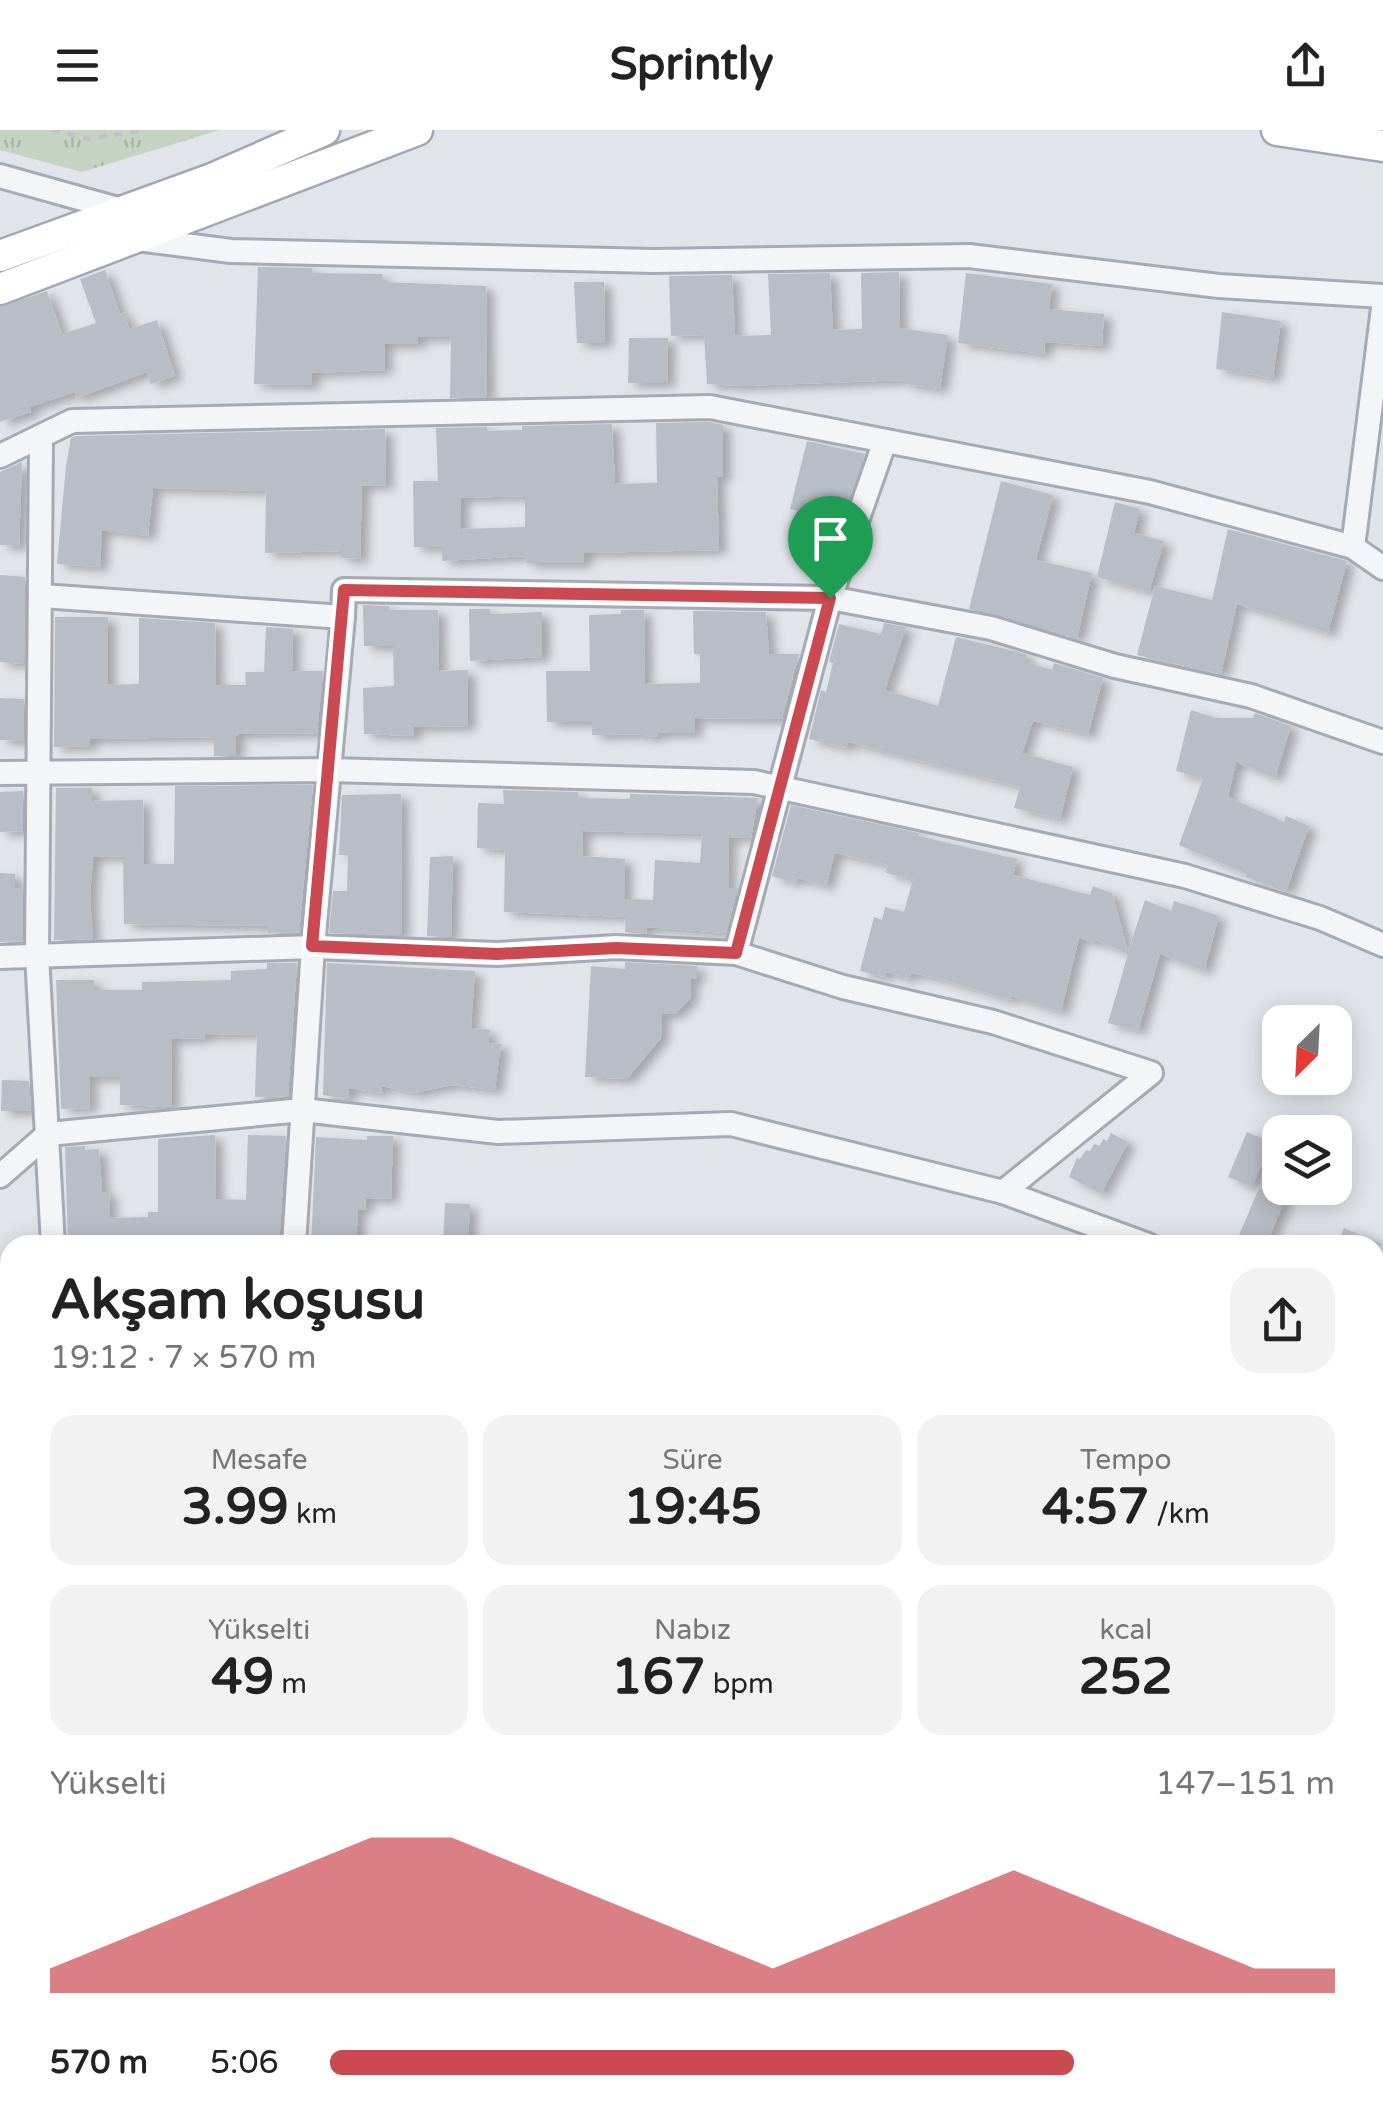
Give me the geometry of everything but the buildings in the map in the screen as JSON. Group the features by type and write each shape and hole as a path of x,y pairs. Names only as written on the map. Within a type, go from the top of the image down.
{"main road":[{"path":"0,289 131,225 212,179 324,130"},
{"path":"0,256 131,225 417,130"},
{"path":"1277,130 1383,146"}],"street":[{"path":"0,176 131,225 232,251 654,261 969,256 1219,286 1383,296"},
{"path":"1353,547 1383,308"},
{"path":"0,456 72,422 710,407 1150,492 1353,547 1383,568"},
{"path":"41,438 38,955 53,1235"},
{"path":"736,953 830,598 885,441"},
{"path":"1359,504 1383,506"},
{"path":"295,1235 312,946 344,590 830,598 991,628 1115,666 1251,696 1383,742"},
{"path":"42,596 343,617"},
{"path":"0,774 330,770 754,782 1185,876 1320,918 1383,945"},
{"path":"0,957 312,946 497,954 616,948 736,953 842,987 993,1022 1150,1073 1003,1192"},
{"path":"0,1176 48,1134 302,1110 498,1132 730,1124 1003,1192 1121,1235"}],"path":[{"path":"52,130 89,138 146,130"}],"green space":[{"path":"0,130 220,130 82,172 0,150"}],"route":[{"path":"344,590 830,598 736,953 616,948 497,954 312,946 344,590"}]}
